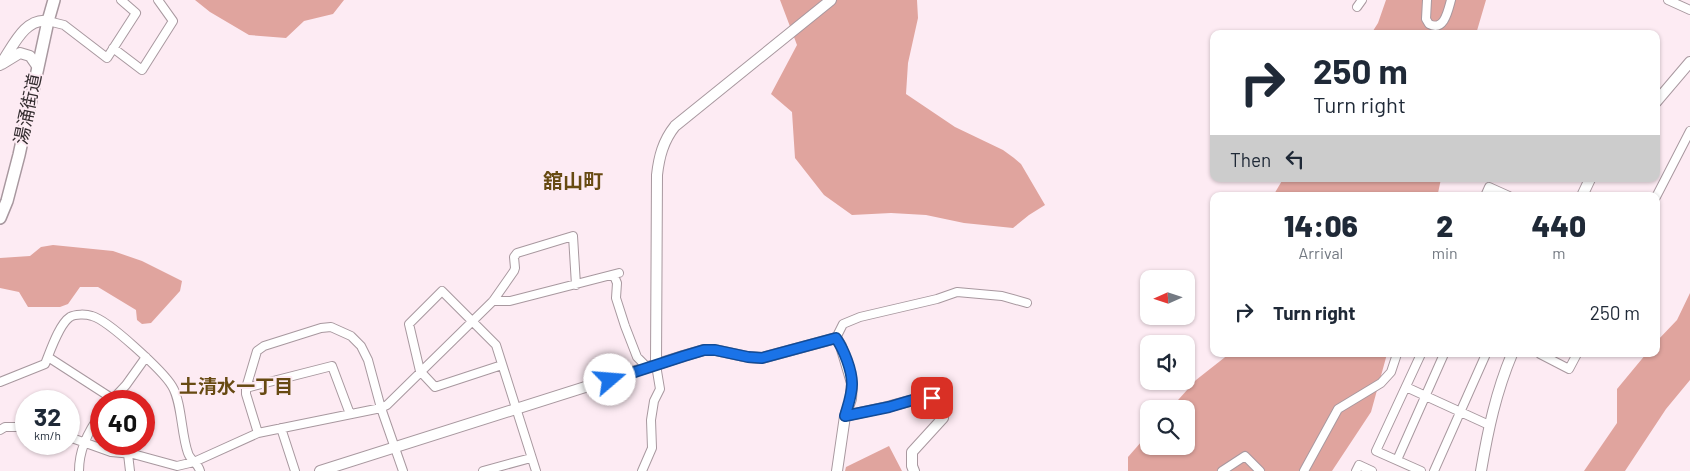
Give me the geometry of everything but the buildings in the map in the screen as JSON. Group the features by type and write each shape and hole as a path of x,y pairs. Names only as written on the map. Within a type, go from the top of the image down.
{"main road":[{"name":"湯涌街道","path":"0,218 7,201 37,66 54,0"}],"street":[{"path":"0,64 10,48 32,23 40,20 64,25 107,58 136,13 121,0"},
{"path":"113,48 142,70 174,21 158,0"},
{"path":"642,471 652,448 651,420 654,401 660,389 652,366 657,175 663,146 675,126 831,0"},
{"path":"1427,0 1426,19 1429,24 1436,26 1444,20 1452,0"},
{"path":"1668,0 1690,10"},
{"path":"0,64 20,53 30,56 37,66"},
{"path":"1660,97 1690,62"},
{"path":"1659,192 1690,131"},
{"path":"1487,192 1489,187 1500,192"},
{"path":"132,455 176,466 194,462 258,433 381,408 387,405 493,301 514,271 514,256 517,253 572,236 576,285"},
{"path":"493,301 510,301 616,274 616,298 637,357 652,366"},
{"path":"502,365 435,387 420,371 409,324 442,291 496,346 536,471"},
{"path":"836,338 842,324 860,317 928,302 957,292 1002,296 1027,302"},
{"path":"0,382 45,364 63,325 69,318 75,315 92,316 108,324 146,358 172,386 188,454 198,464 200,471"},
{"path":"258,433 246,394 246,388 258,351 264,346 321,328 331,327 351,336 361,346 368,360 381,408 403,471"},
{"path":"320,471 394,446 516,410 704,350 715,350 762,358 836,338"},
{"path":"836,338 841,346 852,383 851,399 845,416 837,471"},
{"path":"48,357 97,390"},
{"path":"1304,471 1338,409 1381,383 1391,372 1397,357"},
{"path":"1420,357 1376,451 1420,471"},
{"path":"1397,460 1443,357"},
{"path":"1434,471 1485,357"},
{"path":"1481,471 1489,425 1501,381 1511,357"},
{"path":"1546,357 1569,369 1575,357"},
{"path":"121,390 146,358"},
{"path":"246,388 332,366 350,414"},
{"path":"1406,387 1489,425"},
{"path":"845,416 916,399 932,398 940,404 943,418 912,452 914,471"},
{"path":"0,430 15,428"},
{"path":"281,428 295,471"},
{"path":"78,471 79,458 90,431"},
{"path":"80,442 90,446"},
{"path":"128,455 130,471"},
{"path":"1222,471 1245,456 1260,471"},
{"path":"483,471 531,458"},
{"path":"1356,471 1359,464 1372,471"}],"shaded area":[{"path":"195,0 344,0 333,14 304,21 286,38 249,35 210,12"},
{"path":"780,0 917,0 918,18 908,63 906,94 955,127 1003,150 1014,158 1021,164 1045,205 1013,228 964,223 926,215 891,213 852,215 824,195 795,158 792,112 771,94 797,45"},
{"path":"1386,0 1486,0 1477,30 1374,30"},
{"path":"1281,182 1440,182 1438,192 1275,192"},
{"path":"53,245 113,251 142,261 182,281 180,291 151,323 142,324 137,320 136,310 98,287 80,287 68,304 60,307 28,307 19,292 0,288 0,258 30,256 41,247"},
{"path":"1690,293 1690,380 1666,409 1625,471 1584,471 1617,423 1617,389 1644,357 1660,357 1660,338 1677,320"},
{"path":"1225,357 1386,357 1371,412 1332,471 1128,471 1128,457 1140,443 1140,455 1195,455 1195,400 1178,400 1187,390 1195,390 1195,381"},
{"path":"889,446 902,471 845,471 846,467"}],"district":[{"name":"舘山町","path":"573,181"},
{"name":"土清水一丁目","path":"236,386"}],"route":[{"path":"610,380 704,350 715,350 762,358 836,338 841,346 852,383 851,399 845,416 916,399 932,398"}]}
